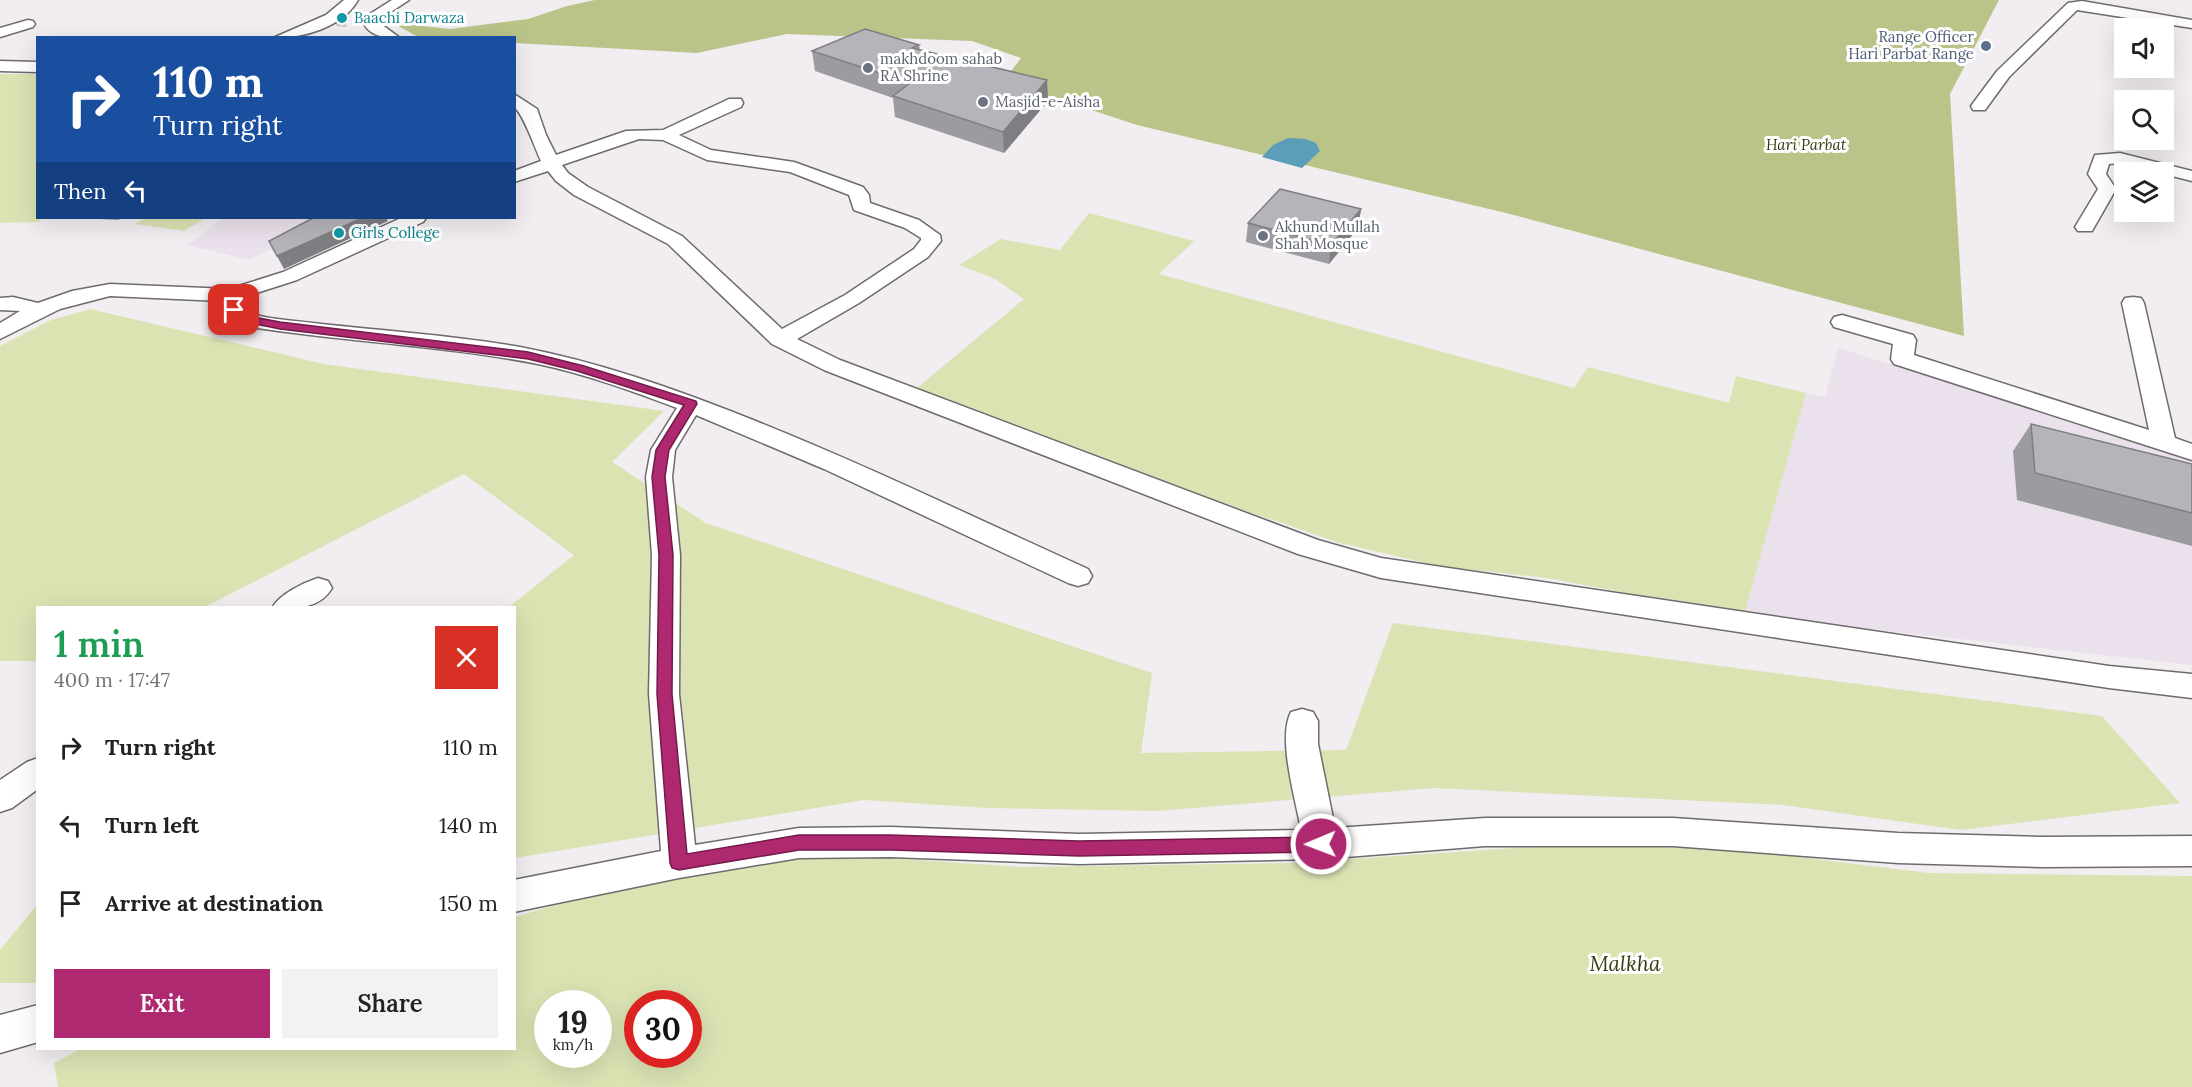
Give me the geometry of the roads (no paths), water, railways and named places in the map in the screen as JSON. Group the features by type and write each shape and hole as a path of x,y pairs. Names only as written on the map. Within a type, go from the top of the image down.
{"street":[{"path":"338,18 348,8 350,0"},
{"path":"283,36 302,19 350,0"},
{"path":"285,36 338,18 371,17 402,0"},
{"path":"1979,106 2003,74 2073,6 2084,2 2192,24"},
{"path":"371,17 369,19 371,25 390,36"},
{"path":"0,33 28,24"},
{"path":"0,66 36,67"},
{"path":"516,100 529,109 537,135 552,164 562,177 580,190 675,240 780,339 832,365 1308,547 1381,568 2109,678 2192,686"},
{"path":"666,135 735,103"},
{"path":"516,176 632,135 666,135 707,155 771,162 819,176 856,191 860,195 861,206 866,209 912,224 930,235 931,242 921,253 852,299 780,339"},
{"path":"2085,227 2108,189 2097,174 2101,159 2120,158 2192,176"},
{"path":"0,332 38,309 67,298 110,290 230,295 290,276 414,219"},
{"path":"230,295 234,310 245,319 335,333 481,348 528,356 580,368 691,404 847,470 1078,576"},
{"path":"4,299 38,309"},
{"path":"2133,303 2164,444"},
{"path":"1842,322 1905,340 1902,359 2192,452"},
{"path":"679,863 664,694 666,555 659,477 663,450 691,404"},
{"path":"289,606 318,588"},
{"path":"1302,721 1302,744 1321,844"},
{"path":"0,798 36,772"},
{"path":"516,896 679,863 799,843 891,842 1079,849 1321,844 1485,832 1673,832 1898,848 2042,852 2192,851"},
{"path":"0,1034 36,1024"}],"water":[{"path":"1288,138 1306,139 1316,143 1320,151 1302,168 1262,157 1273,145"}],"tunnel":[{"path":"337,18 347,19"}],"place":[{"name":"Baachi Darwaza","path":"342,18"},
{"name":"Range Officer Hari Parbat Range","path":"1986,46"},
{"name":"makhdoom sahab RA Shrine","path":"868,68"},
{"name":"Masjid-e-Aisha","path":"983,102"},
{"name":"Girls College","path":"339,233"},
{"name":"Akhund Mullah Shah Mosque","path":"1263,236"}],"park label":[{"name":"Hari Parbat","path":"1806,145"},
{"name":"Malkha","path":"1625,964"}]}
